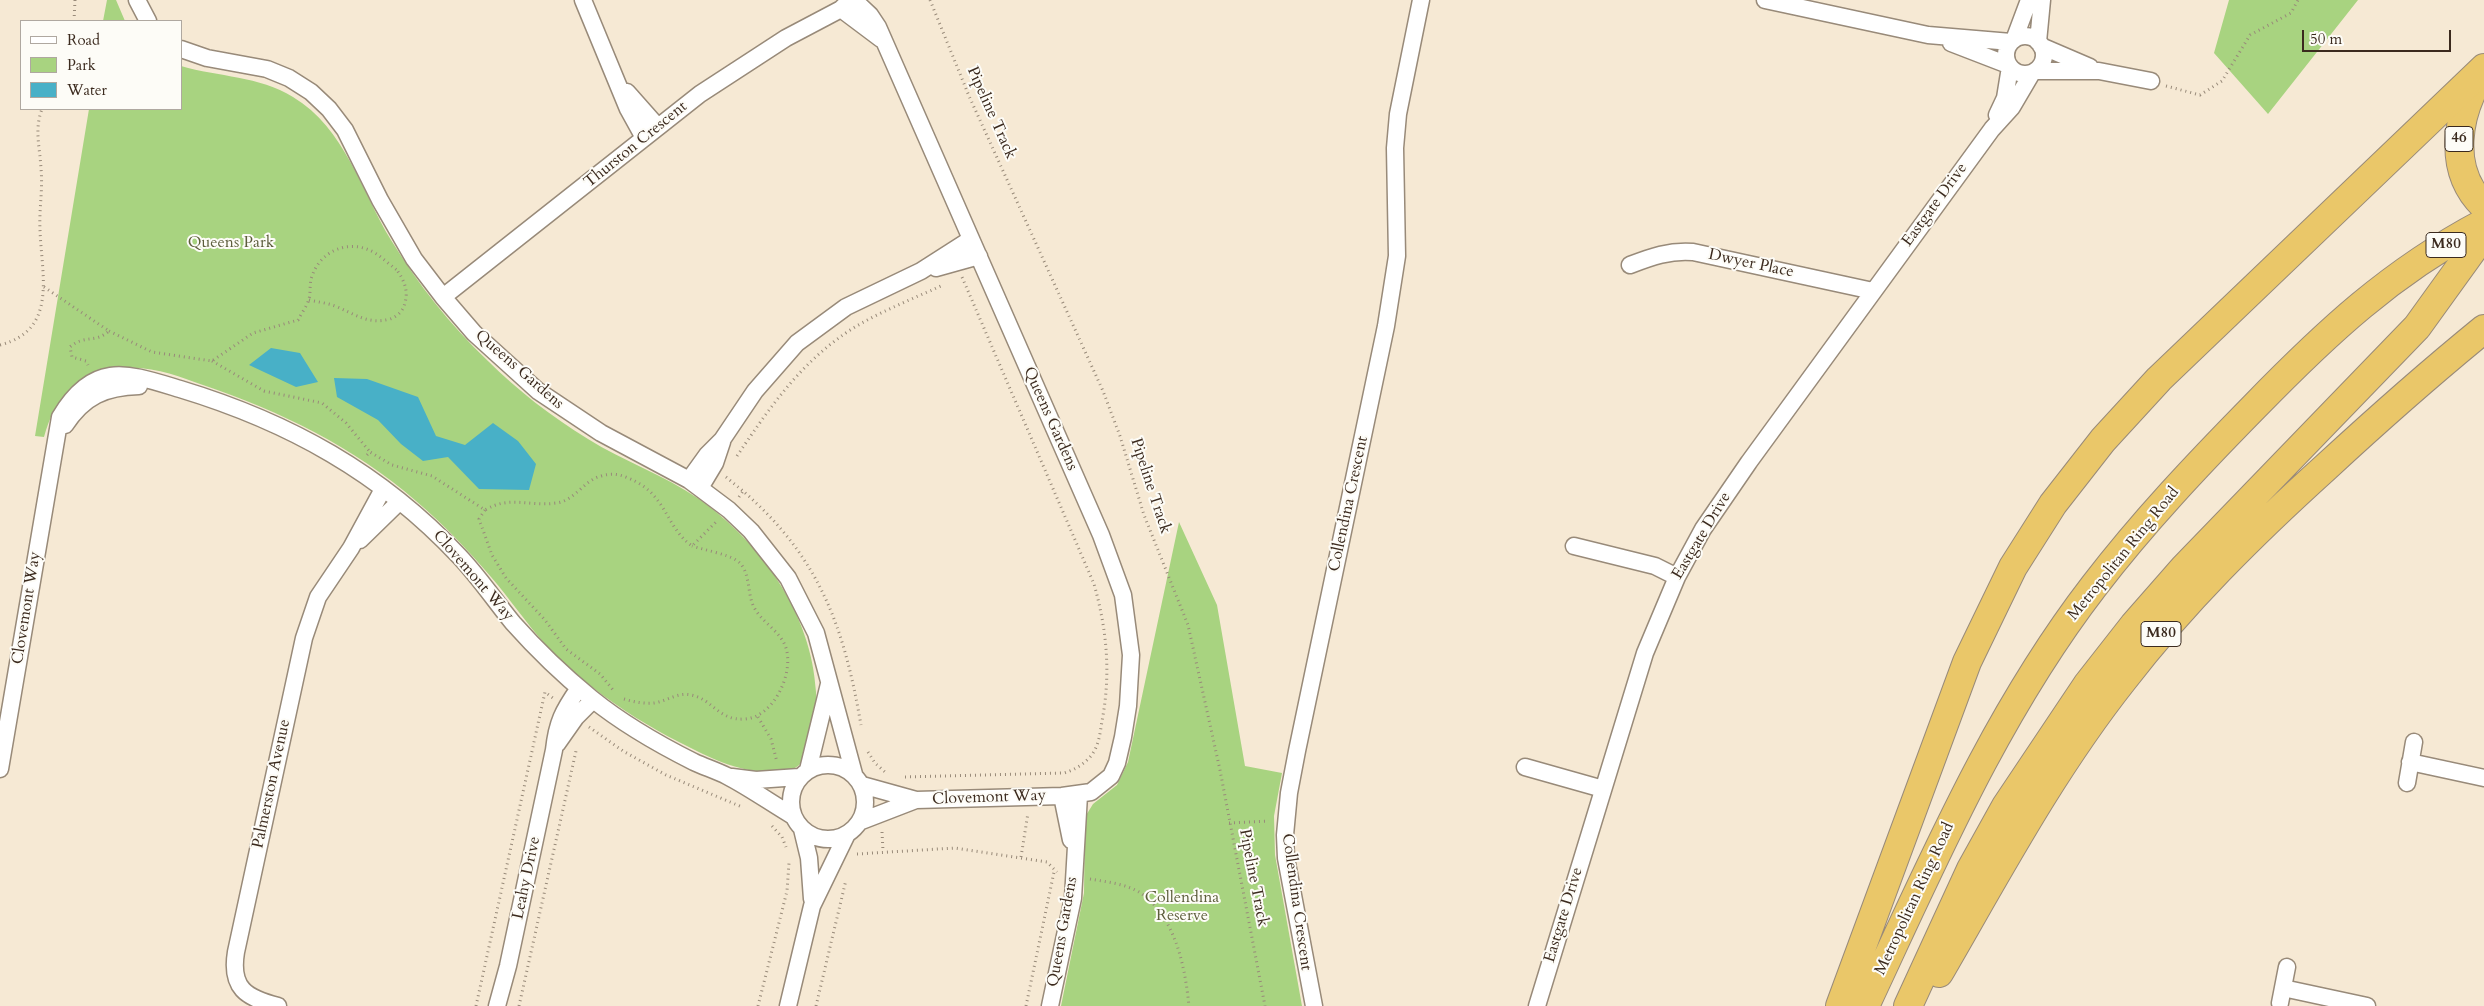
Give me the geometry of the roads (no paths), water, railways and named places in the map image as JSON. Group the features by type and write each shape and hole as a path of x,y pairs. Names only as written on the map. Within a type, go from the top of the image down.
{"highway":[{"name":"46","path":"2484,70 2466,102 2460,123 2459,144 2462,165 2469,186 2484,206"},
{"path":"1840,1006 1967,662 2013,567 2053,504 2103,440 2159,379 2484,70"},
{"name":"Metropolitan Ring Road","path":"1865,1006 1954,815 1985,754 2022,692 2093,587 2139,530 2190,474 2338,323 2409,269 2484,223"},
{"path":"1908,1006 1971,869 2011,798 2087,685 2134,625 2184,568 2417,327 2484,234"},
{"name":"M80","path":"1920,1006 2028,819 2076,745 2122,680 2179,612 2228,559 2369,427 2432,371 2484,329"}],"street":[{"path":"137,0 147,20"},
{"path":"583,0 618,80 628,109 644,138"},
{"name":"Collendina Crescent","path":"1314,1006 1286,858 1285,820 1297,751 1386,326 1397,256 1395,148 1398,114 1421,0"},
{"path":"1765,0 1928,35 2012,41 2029,36 2040,44 2099,71"},
{"path":"2009,66 2006,52 2029,0"},
{"path":"2034,72 2044,57 2040,44 2042,0"},
{"name":"Queens Gardens","path":"848,3 883,41 1101,534 1122,595 1131,655 1128,706 1117,763 1111,776 1101,786 1091,792 1062,796 1074,858"},
{"name":"Thurston Crescent","path":"443,297 644,138 742,64 848,3"},
{"path":"1928,35 2009,66 2022,74 2034,72 2099,71 2151,81"},
{"name":"Queens Gardens","path":"182,49 207,58 267,69 289,78 310,92 329,109 345,130 380,200 414,259 474,333 538,391 601,433 695,484 729,510 752,531 788,578 816,633 829,684 858,780"},
{"name":"Eastgate Drive","path":"1992,129 2005,98 2009,66"},
{"name":"Eastgate Drive","path":"1537,1006 1645,653 1677,577 1703,529 1873,291 1992,129 2012,107 2034,72"},
{"path":"618,80 658,128"},
{"path":"695,484 707,455 722,440 755,391 797,343 846,307 921,272 971,239"},
{"name":"Dwyer Place","path":"1630,265 1662,254 1693,252 1873,291"},
{"path":"921,272 979,256"},
{"name":"Clovemont Way","path":"0,769 53,447 60,417 70,400 83,388 96,380 113,375 130,375 149,378 256,414 306,438 356,468 400,502 460,557 532,644 593,700 645,735 697,763 727,776 797,823"},
{"name":"Clovemont Way","path":"53,447 74,414 86,402 102,392 118,386 176,388"},
{"name":"Palmerston Avenue","path":"278,1006 256,1000 240,987 234,967 235,955 304,638 318,597 351,548 384,489"},
{"name":"Palmerston Avenue","path":"351,548 400,502"},
{"path":"1574,546 1655,566 1677,577"},
{"name":"Queens Gardens","path":"803,773 829,684"},
{"name":"Leahy Drive","path":"497,1006 508,966 559,719 579,688"},
{"name":"Leahy Drive","path":"554,750 565,731 593,700"},
{"path":"2407,783 2414,742"},
{"path":"2410,762 2484,778"},
{"path":"788,1006 812,906 847,834 859,822 865,804 858,780 844,767 832,764 819,765 803,773 791,796 797,823 809,858 812,906"},
{"path":"1525,767 1603,789"},
{"name":"Clovemont Way","path":"727,776 756,780 803,773"},
{"name":"Clovemont Way","path":"858,780 916,800"},
{"name":"Queens Gardens","path":"1050,1006 1075,878 1074,858 1079,795"},
{"name":"Clovemont Way","path":"859,822 916,800 1062,796"},
{"path":"797,823 812,836 823,839 836,838 847,834"},
{"path":"2287,967 2281,995 2367,1006"}],"water":[{"path":"271,348 300,353 318,382 296,387 249,365"},
{"path":"334,378 367,379 418,397 436,436 465,445 493,423 518,441 536,464 529,490 479,489 448,457 423,461 401,444 378,420 337,397"}],"park label":[{"name":"Queens Park","path":"231,243"},
{"name":"Collendina Reserve","path":"1182,907"}]}
